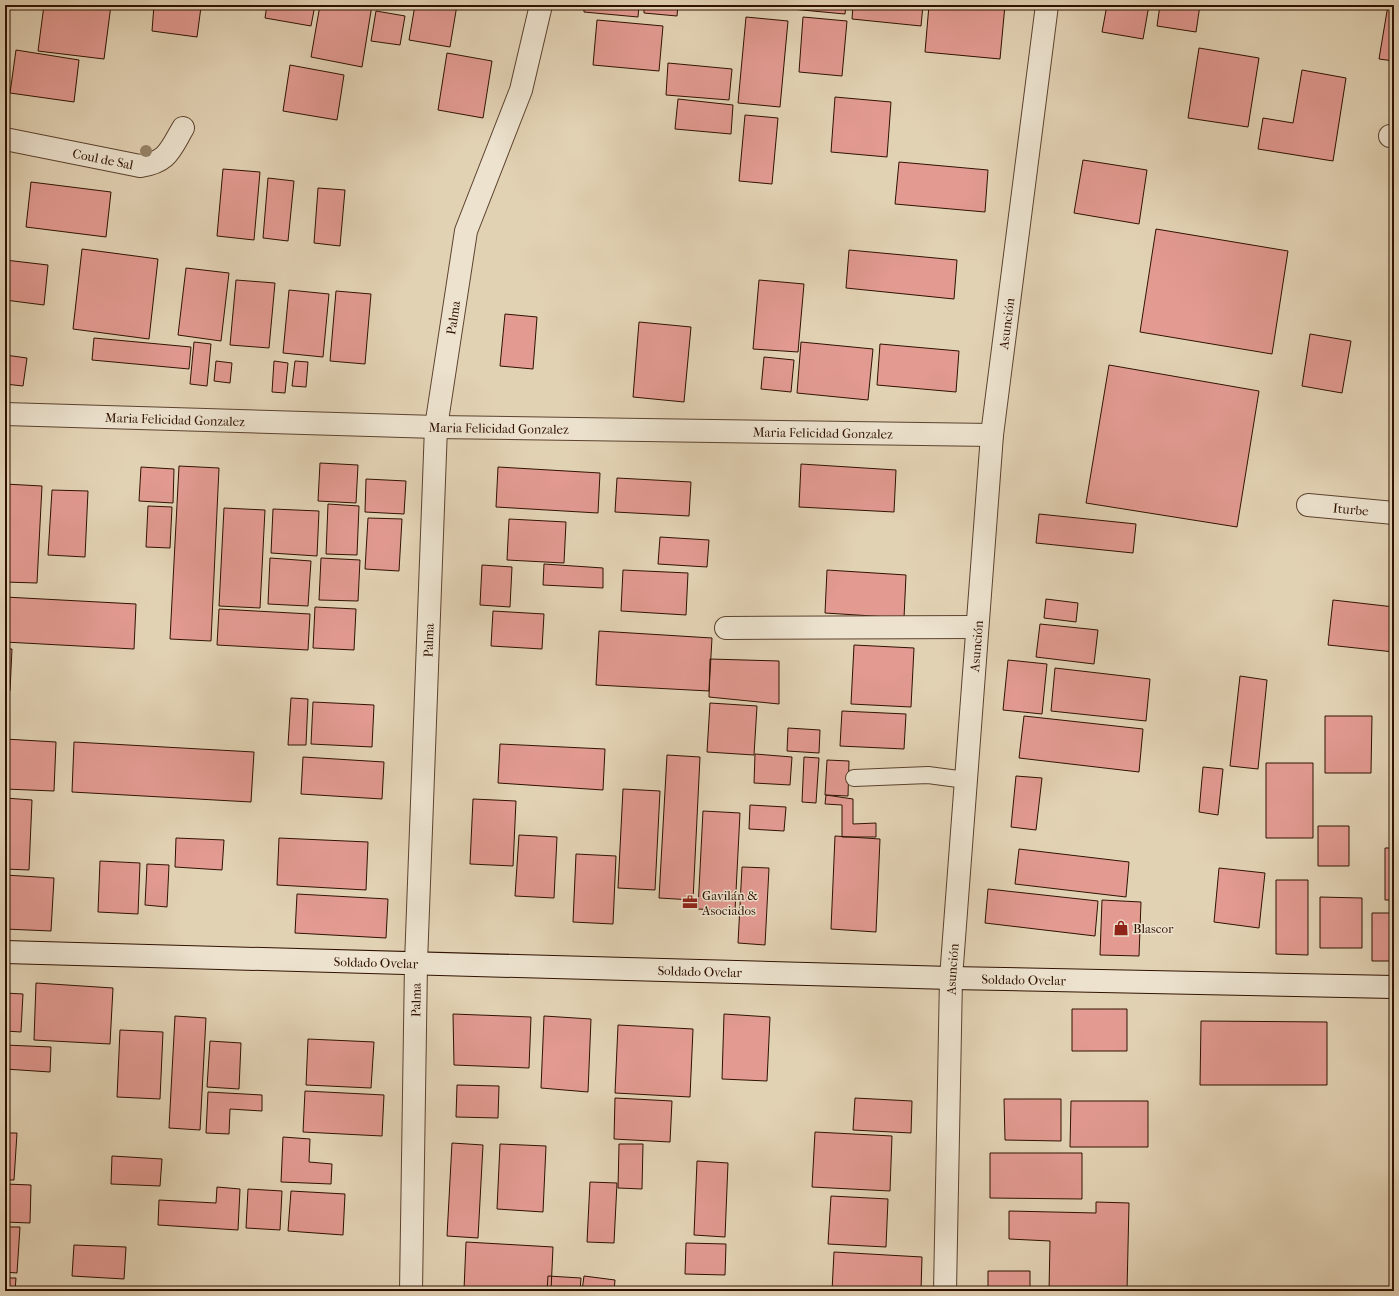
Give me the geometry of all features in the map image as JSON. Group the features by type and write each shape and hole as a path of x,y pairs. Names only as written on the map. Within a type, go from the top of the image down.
{"street":[{"name":"Palma","path":"412,1291 416,963 436,427 466,231 521,90 541,5"},
{"name":"Asunción","path":"945,1291 951,978 992,435 1047,5"},
{"name":"Coul de Sal","path":"5,139 140,166 152,165 167,155 183,128"},
{"name":"Maria Felicidad Gonzalez","path":"5,414 436,427 992,435"},
{"name":"Iturbe","path":"1308,505 1394,513"},
{"path":"726,628 977,628"},
{"name":"Soldado Ovelar","path":"5,952 951,978 1394,987"}],"lane":[{"path":"854,778 928,776 966,780"}],"building":[{"path":"44,5 111,5 104,59 38,51"},
{"path":"154,5 188,5 201,7 197,37 152,31"},
{"path":"267,5 315,5 311,26 265,18"},
{"path":"320,5 372,5 362,67 311,57"},
{"path":"415,5 457,5 450,47 409,40"},
{"path":"584,5 639,5 638,17 584,12"},
{"path":"644,5 678,5 677,16 644,13"},
{"path":"791,5 846,5 845,14 791,9"},
{"path":"853,5 923,5 921,26 852,19"},
{"path":"929,5 1005,5 1000,59 925,52"},
{"path":"1107,5 1149,5 1143,39 1102,32"},
{"path":"1160,5 1200,5 1196,32 1157,26"},
{"path":"1388,5 1394,5 1394,61 1379,59"},
{"path":"376,11 405,16 400,45 371,41"},
{"path":"746,17 788,21 780,107 738,103"},
{"path":"803,17 847,21 842,76 799,72"},
{"path":"597,20 663,26 659,71 593,65"},
{"path":"1199,48 1259,58 1248,127 1188,118"},
{"path":"16,50 79,60 74,102 10,93"},
{"path":"447,53 492,61 483,118 438,110"},
{"path":"668,63 732,69 729,100 666,95"},
{"path":"290,65 344,75 337,120 283,111"},
{"path":"1302,70 1346,78 1333,161 1258,149 1263,118 1293,123"},
{"path":"835,97 891,102 887,157 831,152"},
{"path":"678,99 733,105 731,134 675,129"},
{"path":"745,115 778,118 772,184 739,181"},
{"path":"1083,160 1147,170 1139,224 1074,213"},
{"path":"899,162 988,170 985,212 895,204"},
{"path":"223,169 260,172 254,240 217,236"},
{"path":"268,178 294,181 288,241 263,238"},
{"path":"31,182 111,192 106,237 26,227"},
{"path":"318,188 345,190 340,246 314,243"},
{"path":"1156,229 1288,251 1272,354 1140,332"},
{"path":"82,249 158,259 149,339 73,329"},
{"path":"849,250 957,260 954,299 846,288"},
{"path":"5,260 48,265 44,305 5,300"},
{"path":"186,268 229,273 221,341 178,335"},
{"path":"236,280 275,283 269,348 230,345"},
{"path":"759,280 804,284 798,352 753,349"},
{"path":"289,290 329,294 323,357 283,353"},
{"path":"336,291 371,294 365,364 330,361"},
{"path":"505,314 537,317 533,369 500,366"},
{"path":"639,322 691,327 684,402 633,397"},
{"path":"1310,334 1351,341 1342,393 1302,386"},
{"path":"94,338 191,347 189,369 92,360"},
{"path":"194,342 211,344 207,386 190,384"},
{"path":"801,342 873,349 868,400 797,393"},
{"path":"880,344 959,351 956,392 877,385"},
{"path":"5,355 27,358 23,386 5,384"},
{"path":"764,357 794,360 791,392 761,389"},
{"path":"216,361 232,363 230,383 214,381"},
{"path":"274,361 288,363 285,393 272,392"},
{"path":"295,361 308,362 306,387 292,386"},
{"path":"1109,365 1259,391 1237,527 1086,503"},
{"path":"320,463 358,465 356,503 318,501"},
{"path":"801,464 896,470 894,512 799,507"},
{"path":"179,466 219,468 211,641 170,639"},
{"path":"141,467 174,469 173,503 139,501"},
{"path":"498,467 600,473 598,513 496,507"},
{"path":"617,478 691,482 689,516 615,512"},
{"path":"366,479 406,481 404,514 365,512"},
{"path":"5,484 42,486 37,583 5,582"},
{"path":"52,490 88,491 85,557 48,555"},
{"path":"328,504 359,506 357,555 326,554"},
{"path":"148,506 172,507 170,548 146,547"},
{"path":"224,508 265,510 260,608 219,606"},
{"path":"273,509 319,511 317,556 271,553"},
{"path":"1039,514 1136,524 1133,553 1036,543"},
{"path":"368,518 402,519 399,571 365,569"},
{"path":"509,519 566,522 564,563 507,560"},
{"path":"660,537 709,540 707,567 658,564"},
{"path":"270,558 311,561 308,606 268,604"},
{"path":"321,558 360,560 358,601 319,600"},
{"path":"544,564 603,568 603,588 543,585"},
{"path":"482,565 512,567 510,607 480,605"},
{"path":"623,570 688,573 686,615 621,611"},
{"path":"827,570 906,575 904,618 825,613"},
{"path":"5,597 136,604 134,649 5,642"},
{"path":"1046,599 1078,603 1076,622 1044,618"},
{"path":"1333,600 1394,607 1394,652 1328,645"},
{"path":"315,607 356,609 354,650 313,648"},
{"path":"219,609 310,614 308,650 217,645"},
{"path":"493,611 544,614 542,649 491,646"},
{"path":"1040,624 1098,630 1094,664 1036,657"},
{"path":"599,631 712,638 709,691 596,685"},
{"path":"854,645 914,648 911,707 851,704"},
{"path":"5,649 12,649 10,691 5,691"},
{"path":"710,659 779,661 779,704 709,697"},
{"path":"1008,660 1047,664 1042,714 1003,710"},
{"path":"1055,668 1150,679 1146,721 1051,711"},
{"path":"1240,676 1267,680 1258,769 1230,766"},
{"path":"291,698 308,699 306,745 288,745"},
{"path":"313,702 374,705 372,747 311,744"},
{"path":"710,703 757,706 754,755 707,752"},
{"path":"842,711 906,714 904,749 840,746"},
{"path":"1024,716 1143,729 1139,772 1019,758"},
{"path":"1325,716 1372,716 1371,773 1325,773"},
{"path":"788,728 820,730 819,753 787,751"},
{"path":"5,739 56,742 54,791 5,789"},
{"path":"74,742 254,752 251,802 72,792"},
{"path":"500,744 605,749 603,790 498,783"},
{"path":"755,754 792,757 790,785 754,783"},
{"path":"667,755 700,757 693,900 659,898"},
{"path":"303,757 384,762 382,799 301,794"},
{"path":"804,757 819,758 816,803 802,802"},
{"path":"827,760 849,761 848,796 825,795"},
{"path":"1266,763 1313,763 1313,838 1266,838"},
{"path":"1203,767 1223,769 1218,815 1199,812"},
{"path":"1016,776 1042,778 1036,830 1011,827"},
{"path":"623,789 660,791 655,890 618,888"},
{"path":"826,795 853,799 853,824 876,823 876,837 842,837 842,805 825,804"},
{"path":"5,798 32,800 29,870 5,869"},
{"path":"473,799 516,801 513,866 470,864"},
{"path":"750,805 786,807 784,831 749,829"},
{"path":"703,811 740,813 735,911 698,909"},
{"path":"1318,826 1349,826 1349,866 1318,866"},
{"path":"519,835 557,837 554,898 515,896"},
{"path":"835,836 880,839 876,932 831,929"},
{"path":"176,838 224,840 222,870 175,867"},
{"path":"279,838 368,842 366,890 277,885"},
{"path":"1385,848 1394,848 1394,900 1385,900"},
{"path":"1019,849 1129,862 1126,897 1015,884"},
{"path":"576,854 616,856 613,924 573,922"},
{"path":"100,861 140,863 138,914 98,912"},
{"path":"147,864 169,865 167,907 145,905"},
{"path":"742,867 769,868 765,945 738,943"},
{"path":"1219,868 1265,873 1259,928 1214,922"},
{"path":"5,875 54,878 51,931 5,929"},
{"path":"1276,880 1308,880 1308,955 1276,954"},
{"path":"988,889 1098,901 1095,936 985,923"},
{"path":"297,894 388,899 386,938 295,933"},
{"path":"1320,897 1362,898 1362,948 1320,948"},
{"name":"Blascor","path":"1102,900 1141,902 1139,956 1100,955"},
{"path":"1372,913 1392,913 1392,961 1372,961"},
{"path":"36,983 113,988 110,1044 34,1040"},
{"path":"5,993 23,994 21,1032 5,1031"},
{"path":"1072,1009 1127,1009 1127,1051 1072,1051"},
{"path":"453,1014 531,1017 529,1068 454,1065"},
{"path":"724,1014 770,1017 767,1081 722,1079"},
{"path":"175,1016 206,1018 200,1130 169,1128"},
{"path":"544,1016 591,1019 588,1092 541,1088"},
{"path":"1201,1021 1327,1022 1327,1085 1200,1085"},
{"path":"618,1025 693,1029 690,1097 615,1093"},
{"path":"120,1030 163,1032 160,1099 117,1097"},
{"path":"308,1039 374,1042 371,1088 306,1085"},
{"path":"210,1041 241,1043 239,1089 207,1087"},
{"path":"5,1045 51,1047 50,1072 5,1069"},
{"path":"457,1085 499,1086 498,1118 456,1117"},
{"path":"305,1091 384,1095 382,1136 303,1132"},
{"path":"208,1092 262,1095 262,1111 230,1109 229,1134 206,1133"},
{"path":"615,1098 672,1101 670,1142 614,1139"},
{"path":"855,1098 912,1101 911,1133 853,1130"},
{"path":"1004,1099 1061,1099 1061,1141 1005,1140"},
{"path":"1071,1101 1148,1101 1148,1147 1070,1147"},
{"path":"815,1132 892,1136 890,1191 812,1187"},
{"path":"5,1133 17,1133 14,1180 5,1180"},
{"path":"283,1137 310,1139 309,1162 332,1164 331,1184 281,1182"},
{"path":"452,1143 483,1145 478,1238 447,1236"},
{"path":"500,1144 546,1146 543,1212 497,1209"},
{"path":"619,1144 643,1144 642,1189 618,1188"},
{"path":"990,1153 1082,1153 1082,1199 990,1198"},
{"path":"112,1156 162,1159 160,1186 111,1184"},
{"path":"697,1161 728,1163 725,1237 694,1235"},
{"path":"590,1182 617,1183 614,1243 587,1242"},
{"path":"5,1184 31,1185 30,1223 5,1222"},
{"path":"217,1187 240,1189 238,1230 158,1225 159,1200 216,1203"},
{"path":"248,1189 282,1191 280,1230 246,1228"},
{"path":"291,1191 345,1194 343,1235 288,1231"},
{"path":"831,1196 888,1199 886,1247 828,1244"},
{"path":"1096,1202 1129,1203 1127,1291 1049,1291 1050,1241 1009,1239 1009,1211 1096,1213"},
{"path":"5,1227 20,1227 17,1273 5,1272"},
{"path":"466,1242 553,1247 551,1291 464,1290"},
{"path":"686,1243 726,1244 725,1275 685,1274"},
{"path":"74,1245 126,1247 124,1279 72,1276"},
{"path":"834,1252 922,1257 921,1291 832,1291"},
{"path":"988,1271 1030,1271 1030,1291 988,1291"},
{"path":"548,1276 581,1278 580,1291 547,1291"},
{"path":"584,1276 615,1280 614,1291 582,1291"},
{"path":"5,1278 16,1278 15,1291 5,1291"},
{"path":"335,1289 361,1291 334,1291"}],"place":[{"name":"Gavilán & Asociados","path":"690,902"},
{"name":"Blascor","path":"1121,928"}]}
